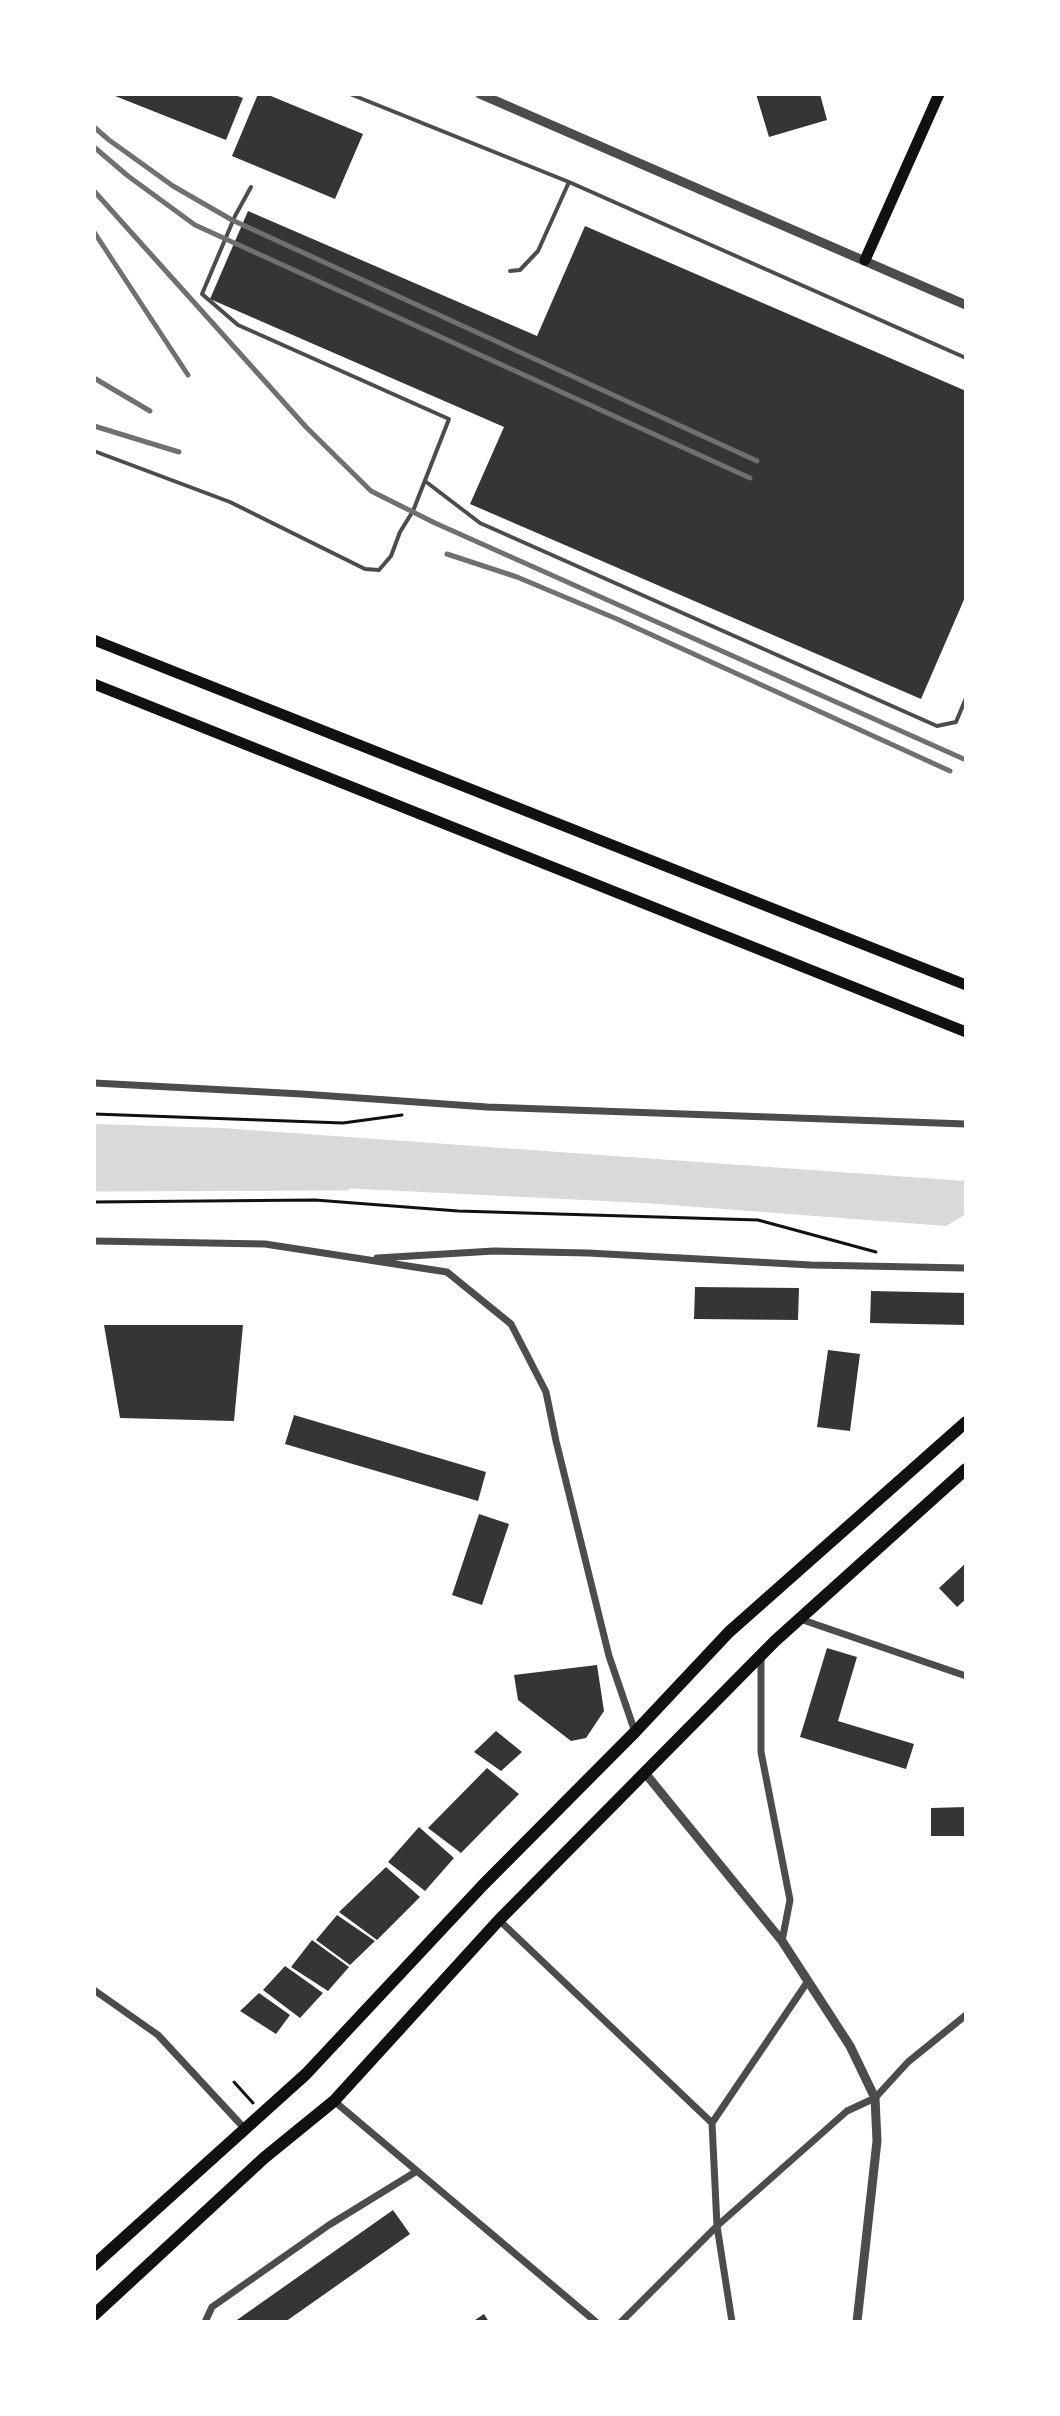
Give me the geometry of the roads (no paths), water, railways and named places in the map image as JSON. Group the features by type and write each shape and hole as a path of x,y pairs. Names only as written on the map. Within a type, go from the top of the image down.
{"main road":[{"path":"865,260 939,94"},
{"path":"94,640 966,985"},
{"path":"94,684 966,1032"},
{"path":"94,2265 306,2074 483,1885 729,1632 966,1422"},
{"path":"94,2315 264,2158 334,2101 499,1920 761,1655 966,1469"}],"street":[{"path":"480,94 966,305"},
{"path":"94,1083 487,1107 966,1124"},
{"path":"94,1241 265,1244 447,1272 511,1324 546,1392 609,1656 635,1732"},
{"path":"357,1258 494,1251 811,1265 966,1268"},
{"path":"800,1619 966,1676"},
{"path":"761,1655 761,1752 790,1900 782,1941"},
{"path":"645,1773 782,1941 850,2046 875,2098 877,2141 857,2322"},
{"path":"499,1920 712,2123"},
{"path":"732,2322 717,2226 712,2123 808,1981"},
{"path":"94,1990 158,2035 245,2129"},
{"path":"621,2322 717,2226 847,2111 875,2098 908,2062 966,2015"},
{"path":"334,2101 596,2322"},
{"path":"205,2322 212,2307 329,2225 417,2171"}],"lane":[{"path":"350,94 569,182 966,358"},
{"path":"510,271 520,270 538,251 569,182"},
{"path":"94,451 230,502 365,569 379,570 391,556 449,419 238,325 202,294 235,216 251,187"},
{"path":"425,481 480,523 937,726 956,722 966,698"}],"waterway":[{"path":"94,1189 347,1188"}],"railway":[{"path":"94,127 173,186 232,220 757,461"},
{"path":"94,147 195,225 750,478"},
{"path":"94,191 306,427 371,491 435,523 966,760"},
{"path":"94,232 188,375"},
{"path":"94,378 150,411"},
{"path":"94,426 179,452"},
{"path":"447,554 517,577 617,619 950,771"}]}
